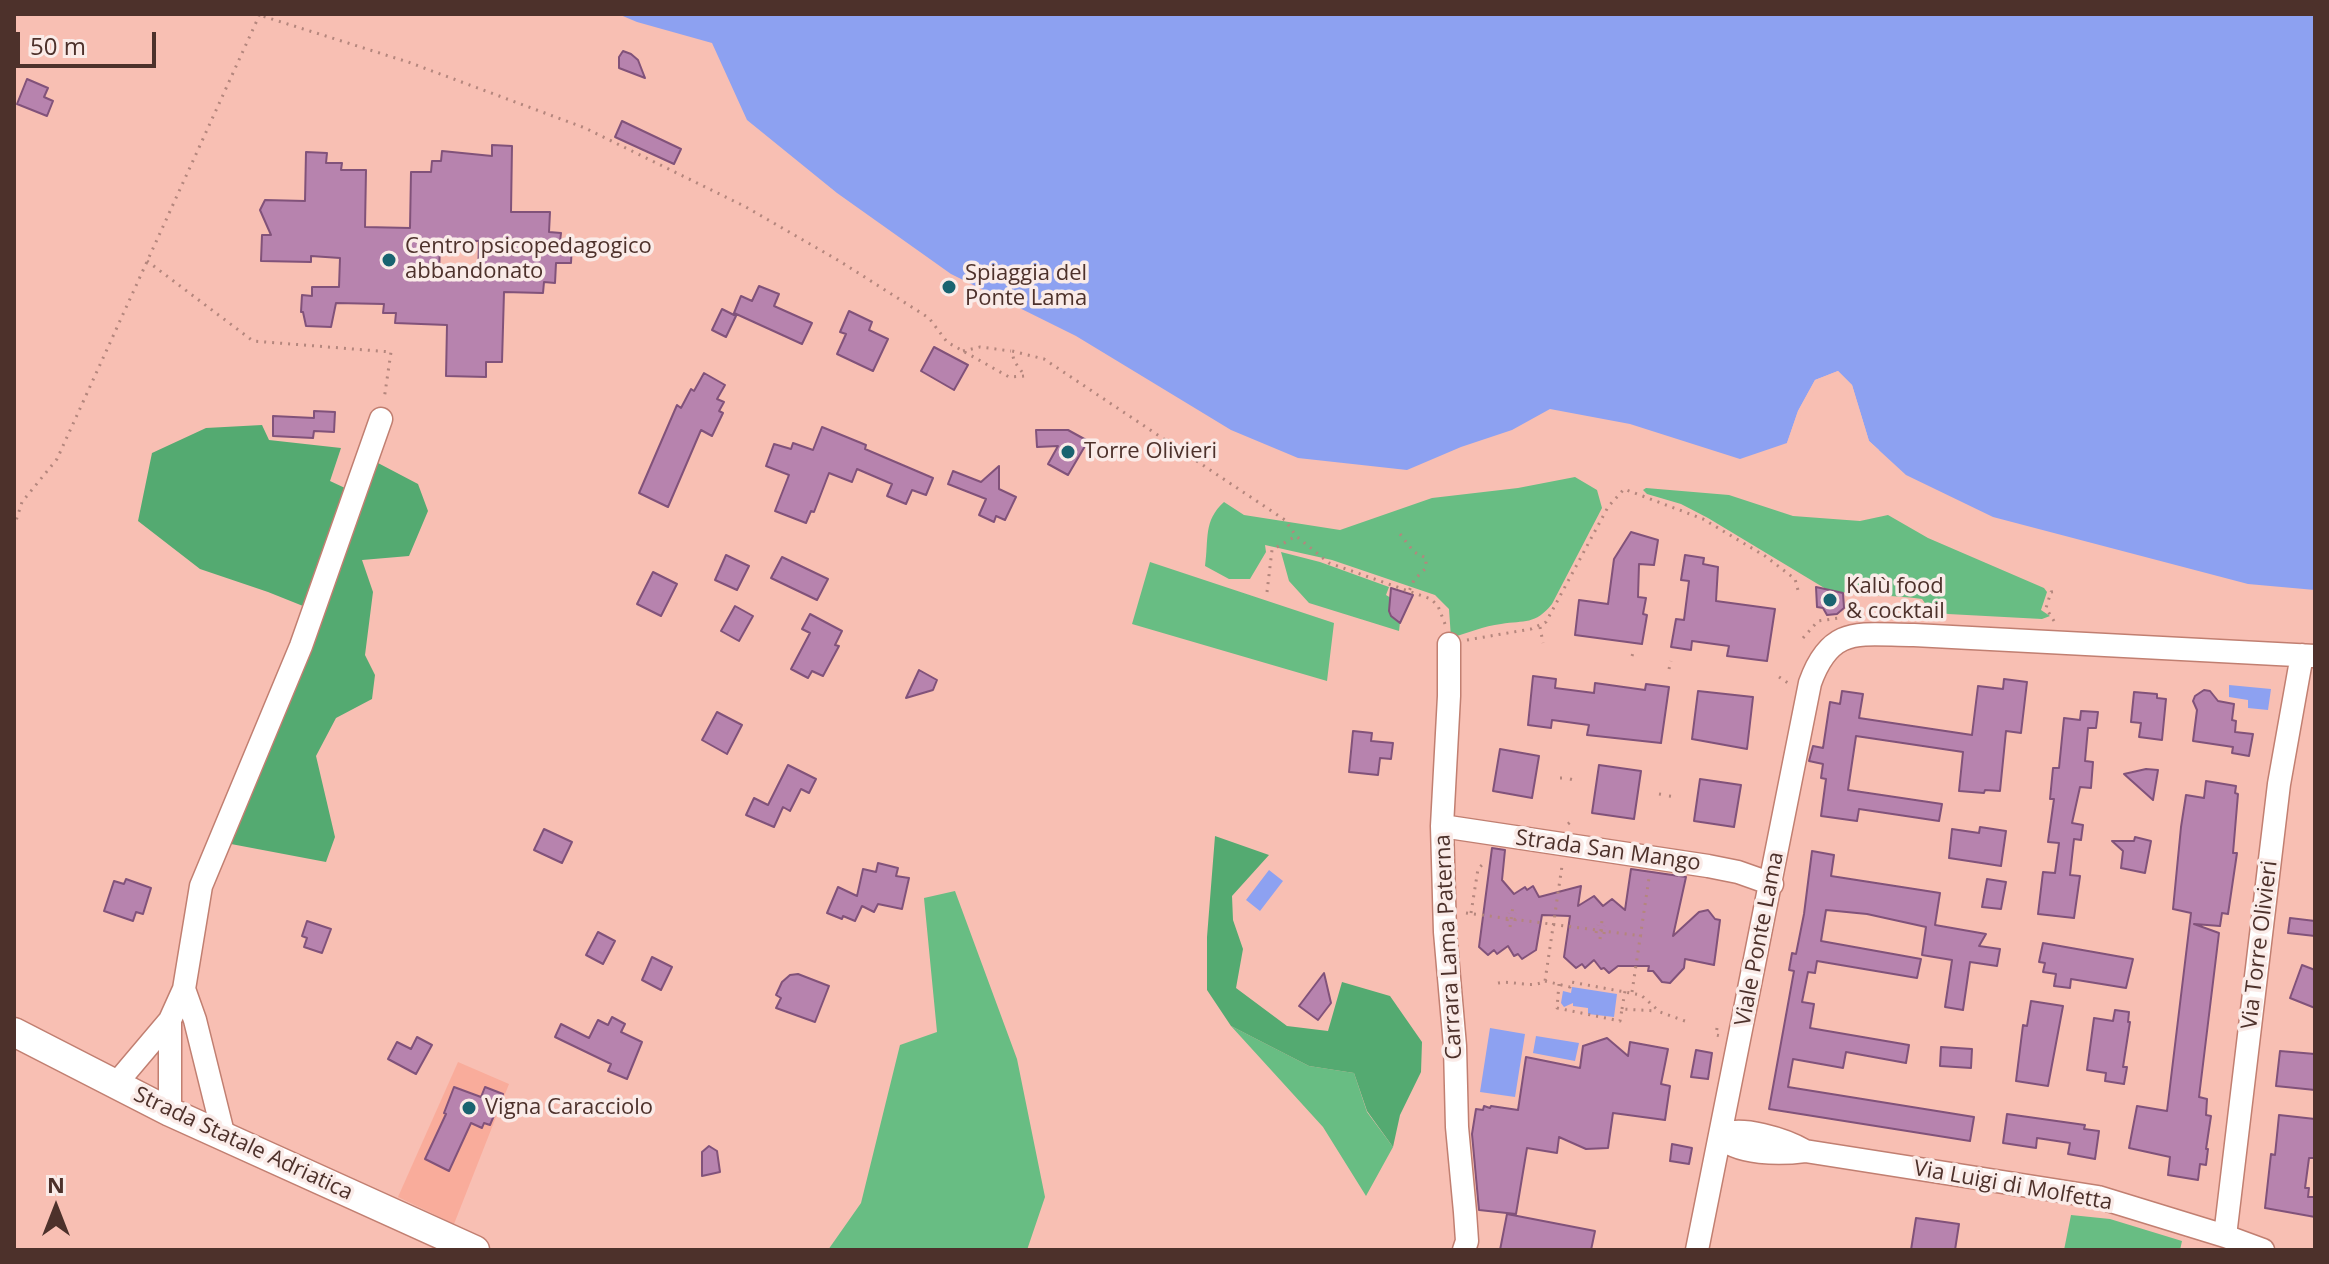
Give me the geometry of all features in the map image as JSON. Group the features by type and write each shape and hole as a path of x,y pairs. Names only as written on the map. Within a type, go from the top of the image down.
{"main road":[{"name":"Strada Statale Adriatica","path":"14,1032 170,1112 475,1250"}],"street":[{"path":"115,1085 170,1020 184,989 201,886 301,646 381,419"},
{"name":"Viale Ponte Lama","path":"1697,1250 1810,683 1823,653 1831,644 1841,639 1867,635 1914,635 2308,656"},
{"name":"Carrara Lama Paterna","path":"1449,644 1442,826 1445,932 1452,984 1457,1127 1467,1241 1464,1250"},
{"name":"Via Torre Olivieri","path":"2225,1236 2279,784 2308,656"},
{"name":"Strada San Mango","path":"1442,826 1708,866 1772,884"},
{"path":"184,989 195,1020 224,1137"},
{"path":"170,1020 170,1112"},
{"name":"Via Luigi di Molfetta","path":"1720,1136 1733,1131 1755,1134 1791,1143 1805,1151 2098,1197 2263,1250"}],"path":[{"path":"14,527 22,502 57,459 258,15 408,62 585,128 746,207 929,318 947,342 1009,377 1025,376 1014,361 1012,351"},
{"path":"147,261 253,341 391,352 381,419"},
{"path":"963,351 980,347 1044,359 1285,520 1296,536 1329,563 1431,599 1444,617 1449,644 1493,633 1540,627 1546,622 1608,507 1624,489 1703,519 1765,556 1795,579 1799,594"},
{"path":"1400,534 1414,552 1426,558 1426,568 1414,580 1409,591"},
{"path":"1267,592 1272,550 1296,536"},
{"path":"2058,591 2051,592 2046,608 2059,627"},
{"path":"1803,638 1818,621"},
{"path":"1540,627 1543,643"},
{"path":"1632,656 1634,650"},
{"path":"1669,669 1671,661"},
{"path":"1779,677 1792,685"},
{"path":"1566,778 1577,781"},
{"path":"1659,794 1676,797"},
{"path":"1568,824 1574,819"},
{"path":"1545,981 1564,856"},
{"path":"1471,913 1478,869 1485,862"},
{"path":"1632,992 1651,869"},
{"path":"1510,927 1513,906"},
{"path":"1458,912 1642,936"},
{"path":"1600,939 1602,920"},
{"path":"1498,983 1509,981 1533,985 1545,981 1570,987 1571,982 1632,992 1641,995 1660,1012"},
{"path":"1559,984 1557,1008 1620,1021 1625,991"},
{"path":"1622,1009 1660,1012 1685,1021"},
{"path":"1717,1028 1716,1035 1721,1036"}],"shaded area":[{"path":"458,1062 509,1084 454,1224 398,1197"}],"green space":[{"path":"262,425 269,440 341,448 330,481 345,488 378,463 418,484 428,511 409,556 362,560 373,592 365,655 375,675 372,699 336,718 316,756 335,837 326,862 231,844 323,614 200,569 138,521 152,453 206,428"},
{"path":"1575,477 1597,490 1602,508 1552,604 1529,620 1488,626 1451,638 1449,609 1435,595 1332,560 1265,545 1266,552 1250,579 1229,579 1205,566 1210,523 1224,502 1244,515 1340,530 1432,498 1518,488"},
{"path":"1643,490 1729,495 1793,516 1860,521 1888,515 1928,538 2044,588 2047,592 2041,610 2050,616 2042,619 1948,614 1930,610 1922,599 1826,589 1708,518 1681,504 1647,494"},
{"path":"1281,552 1320,562 1389,587 1386,595 1396,601 1389,611 1400,622 1399,631 1309,603 1289,581"},
{"path":"1150,562 1334,623 1327,681 1132,624"},
{"path":"1215,836 1269,855 1232,896 1233,920 1243,949 1236,988 1287,1026 1328,1031 1342,982 1390,996 1422,1042 1421,1072 1400,1115 1393,1147 1367,1111 1354,1073 1309,1066 1231,1026 1207,990 1207,937"},
{"path":"955,891 1017,1059 1045,1197 1027,1250 828,1250 861,1203 900,1045 937,1032 924,898"},
{"path":"1231,1026 1309,1066 1354,1073 1367,1112 1393,1147 1366,1196 1323,1127"},
{"path":"2071,1215 2110,1219 2182,1241 2180,1250 2064,1250"}],"water":[{"path":"618,14 2315,14 2315,590 2248,584 1993,517 1906,475 1869,441 1852,385 1838,371 1815,380 1798,411 1787,443 1740,459 1630,424 1550,409 1512,430 1407,470 1298,458 1231,430 1076,336 951,274 837,193 747,120 712,43"},
{"path":"2229,685 2271,689 2268,710 2248,708 2248,700 2229,697"},
{"path":"1269,870 1283,881 1260,911 1246,900"},
{"path":"1572,987 1617,994 1614,1017 1588,1014 1588,1008 1573,1006 1573,1003 1564,1007 1561,1003 1563,991 1571,993"},
{"path":"1490,1028 1525,1034 1515,1097 1480,1092"},
{"path":"1536,1036 1579,1043 1575,1061 1533,1053"}],"pier":[{"path":"1838,371 1852,385 1869,441 1879,450 1873,450 1866,443 1848,387 1837,376 1818,383 1791,443 1787,443 1798,411 1815,380"}],"building":[{"path":"623,51 638,60 645,78 619,68 619,57"},
{"path":"27,79 48,88 44,97 53,101 47,116 17,104"},
{"path":"622,121 681,149 674,164 615,137"},
{"name":"Centro psicopedagogico abbandonato","path":"492,145 512,146 511,212 550,212 549,232 561,233 560,242 572,243 571,263 556,263 555,283 544,282 543,293 504,292 502,362 486,362 486,377 446,376 447,325 395,323 396,313 383,313 384,304 336,303 331,327 306,326 301,312 302,295 312,296 312,287 339,287 340,258 311,256 311,262 261,261 262,235 271,235 260,210 265,200 305,201 306,152 327,153 326,163 342,163 341,170 366,170 365,227 410,228 411,172 431,172 432,161 441,161 442,151 492,156","holes":["440,240 479,241 478,280 439,279"]},
{"path":"759,286 779,294 774,306 812,323 802,344 734,313 741,296 752,301"},
{"path":"722,309 736,316 726,337 712,330"},
{"path":"849,311 872,322 869,330 888,339 873,371 837,354 846,334 840,332"},
{"path":"934,347 968,365 954,390 921,371"},
{"path":"704,373 725,385 717,399 724,402 719,411 723,413 712,436 701,430 668,507 639,493 677,405 681,408"},
{"path":"314,411 335,412 334,432 314,431 313,438 273,436 273,416 314,418"},
{"path":"822,427 933,478 926,495 912,490 906,504 887,496 892,484 857,469 852,482 829,473 814,512 811,511 806,523 775,511 789,475 766,466 774,444 791,449 793,443 813,450"},
{"name":"Torre Olivieri","path":"1036,430 1068,430 1088,441 1068,475 1048,464 1058,446 1037,447"},
{"path":"999,466 999,489 1016,497 1005,520 996,516 994,522 979,515 986,499 948,484 953,471 981,482"},
{"path":"1631,532 1658,540 1654,565 1639,564 1638,597 1646,598 1643,614 1647,615 1642,644 1575,635 1579,600 1608,604 1614,559"},
{"path":"726,555 749,566 737,590 715,580"},
{"path":"1685,555 1704,558 1703,564 1718,567 1716,601 1775,609 1767,661 1727,656 1729,646 1692,641 1691,650 1671,647 1676,619 1684,620 1689,581 1681,580"},
{"path":"782,557 828,579 817,600 771,578"},
{"path":"653,572 677,584 661,616 637,604"},
{"name":"Kalù food & cocktail","path":"1816,587 1843,593 1844,608 1837,614 1827,615 1823,608 1817,607"},
{"path":"1391,588 1413,595 1400,623 1389,611"},
{"path":"735,606 753,616 739,641 721,631"},
{"path":"810,614 842,631 835,645 839,646 823,676 812,671 808,678 791,669 810,633 802,629"},
{"path":"919,670 937,680 933,690 906,698"},
{"path":"1533,676 1556,679 1555,688 1594,693 1595,683 1645,690 1646,684 1669,687 1661,743 1587,735 1589,725 1552,720 1551,728 1528,725"},
{"path":"2004,679 2027,682 2021,733 2006,731 2000,791 1959,791 1963,752 1856,736 1848,790 1942,804 1939,821 1859,809 1857,821 1821,816 1826,779 1821,778 1823,764 1809,761 1813,746 1823,748 1830,702 1840,704 1842,691 1863,694 1859,718 1972,735 1978,686 2003,689"},
{"path":"2204,690 2210,691 2218,701 2234,704 2232,720 2236,721 2235,732 2253,734 2249,756 2232,753 2233,747 2193,741 2197,710 2193,701"},
{"path":"1698,691 1753,697 1747,749 1692,739"},
{"path":"2134,692 2157,694 2157,698 2166,699 2162,740 2139,737 2141,723 2131,722"},
{"path":"2081,711 2098,712 2096,728 2088,728 2085,761 2093,762 2091,788 2080,787 2072,823 2083,825 2081,840 2074,839 2070,875 2080,876 2074,918 2038,914 2043,872 2055,873 2059,843 2048,842 2054,799 2050,799 2053,768 2059,768 2064,718 2080,720"},
{"path":"717,712 742,725 727,754 702,740"},
{"path":"1353,731 1372,733 1371,741 1393,743 1391,759 1380,758 1378,775 1349,772"},
{"path":"1500,749 1539,756 1532,798 1493,791"},
{"path":"788,765 816,779 809,793 801,789 790,811 783,807 774,827 746,815 754,798 768,805"},
{"path":"1599,765 1641,771 1634,819 1592,813"},
{"path":"2158,770 2153,800 2124,774"},
{"path":"1700,779 1741,785 1734,827 1694,821"},
{"path":"2206,781 2236,786 2233,853 2237,853 2228,914 2222,913 2220,926 2194,924 2219,933 2199,1097 2207,1099 2206,1115 2211,1116 2206,1165 2200,1164 2198,1180 2168,1175 2170,1157 2129,1148 2137,1106 2167,1111 2191,913 2173,909 2181,827 2186,795 2204,798"},
{"path":"1980,827 2006,831 2001,866 1949,858 1952,829 1979,833"},
{"path":"544,829 572,842 562,863 534,850"},
{"path":"2135,837 2151,841 2145,873 2121,868 2123,851 2112,841 2134,841"},
{"path":"1492,848 1505,850 1502,880 1514,894 1533,886 1539,897 1581,886 1578,906 1594,896 1603,906 1612,899 1625,910 1631,869 1686,877 1673,936 1699,912 1708,910 1715,919 1720,920 1714,965 1685,959 1684,968 1670,983 1662,982 1653,971 1648,971 1649,966 1618,966 1609,973 1594,960 1585,968 1582,964 1576,968 1564,957 1570,916 1542,915 1536,950 1522,959 1518,954 1514,956 1508,946 1497,954 1494,950 1488,955 1479,947"},
{"path":"1812,851 1834,855 1831,876 1940,893 1935,925 1986,934 1979,946 2000,949 1997,966 1970,962 1963,1010 1945,1007 1952,960 1922,955 1926,927 1867,914 1826,910 1821,941 1921,959 1917,978 1817,961 1815,973 1808,972 1802,1002 1814,1004 1810,1028 1909,1045 1906,1063 1846,1052 1843,1068 1793,1059 1788,1087 1974,1117 1970,1141 1769,1109 1794,971 1789,970 1792,953 1796,954 1804,914"},
{"path":"878,863 898,868 896,876 909,878 902,909 878,904 874,912 862,906 855,921 827,913 838,887 857,896 863,869 876,872"},
{"path":"126,879 151,888 143,914 136,912 133,921 104,911 114,881 124,884"},
{"path":"1987,879 2006,882 2001,909 1982,907"},
{"path":"2290,918 2315,921 2315,936 2288,933"},
{"path":"307,921 331,929 322,953 304,947 307,938 302,936"},
{"path":"598,932 615,941 603,964 586,955"},
{"path":"2043,943 2133,959 2126,988 2071,979 2070,988 2054,986 2056,974 2043,972 2045,963 2039,962"},
{"path":"652,957 672,967 661,990 642,980"},
{"path":"2302,965 2315,970 2315,1008 2290,998"},
{"path":"1324,973 1331,1003 1318,1020 1299,1006"},
{"path":"798,974 829,986 815,1022 776,1008 781,998 776,995 782,982 790,975"},
{"path":"2031,1001 2063,1006 2048,1086 2016,1081 2023,1025 2027,1026"},
{"path":"2115,1010 2129,1012 2124,1084 2105,1081 2106,1073 2087,1070 2094,1018 2113,1021"},
{"path":"612,1017 625,1024 621,1032 642,1042 627,1079 608,1071 611,1064 555,1037 561,1024 589,1038 598,1020 608,1025"},
{"path":"417,1037 432,1045 416,1074 388,1059 397,1042 411,1049"},
{"path":"1607,1038 1628,1056 1630,1042 1668,1049 1661,1084 1670,1086 1665,1120 1613,1113 1608,1148 1586,1149 1559,1137 1557,1153 1527,1148 1516,1214 1479,1210 1472,1134 1476,1109 1491,1106 1518,1110 1526,1057 1580,1068 1583,1046"},
{"path":"1941,1047 1972,1049 1971,1068 1940,1066"},
{"path":"1696,1050 1712,1053 1708,1079 1691,1077"},
{"path":"2280,1051 2315,1054 2315,1090 2276,1086"},
{"path":"454,1087 481,1097 485,1087 503,1094 490,1125 484,1123 482,1128 471,1123 449,1171 425,1159 446,1114"},
{"path":"2007,1114 2085,1125 2084,1129 2099,1131 2095,1159 2068,1154 2070,1143 2037,1138 2036,1148 2003,1143"},
{"path":"2279,1115 2315,1119 2315,1158 2309,1158 2305,1188 2309,1188 2308,1197 2315,1197 2315,1217 2265,1208"},
{"path":"1672,1144 1692,1148 1689,1164 1670,1161"},
{"path":"709,1146 717,1151 720,1172 702,1176 702,1152"},
{"path":"1507,1214 1595,1231 1591,1250 1500,1250"},
{"path":"1916,1218 1959,1224 1955,1250 1911,1250"}],"place":[{"name":"Centro psicopedagogico abbandonato","path":"389,260"},
{"name":"Spiaggia del Ponte Lama","path":"949,287"},
{"name":"Torre Olivieri","path":"1068,452"},
{"name":"Kalù food & cocktail","path":"1830,600"},
{"name":"Vigna Caracciolo","path":"469,1108"}]}
